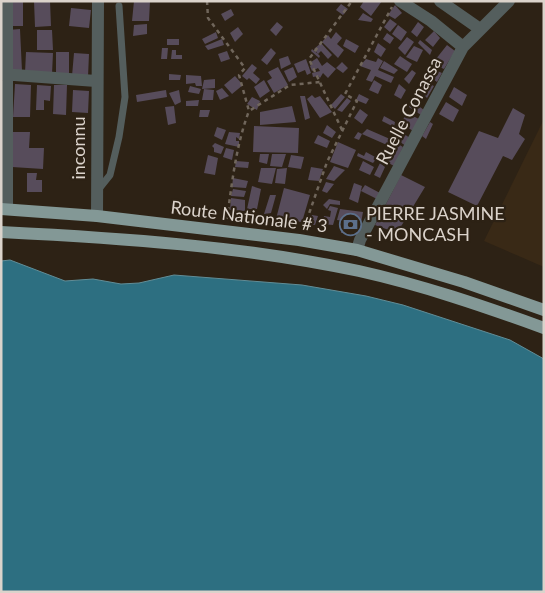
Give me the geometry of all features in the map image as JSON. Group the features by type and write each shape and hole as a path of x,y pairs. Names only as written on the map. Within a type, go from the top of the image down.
{"main road":[{"name":"Route Nationale # 3","path":"4,209 97,216 299,240 357,250 464,282 544,310"},
{"name":"Route Nationale # 3","path":"1,232 98,237 223,250 360,271 455,296 544,328"}],"street":[{"path":"4,209 4,74 7,1"},
{"name":"inconnu","path":"97,216 96,81 98,1"},
{"path":"400,1 431,21 463,47"},
{"path":"440,1 480,29"},
{"name":"Ruelle Conassa","path":"357,250 365,231 463,47 509,1"},
{"path":"4,74 96,81"}],"lane":[{"path":"97,191 110,175 119,137 125,97 119,6"}],"path":[{"path":"208,1 208,18 245,68 238,75 249,111 236,156 226,232"},
{"path":"342,130 309,59 352,1"},
{"path":"299,240 327,162 356,101 345,94 395,1"},
{"path":"249,111 290,85 320,82"}],"shaded area":[{"path":"544,119 544,267 484,241"}],"water":[{"path":"10,260 65,281 93,279 121,284 139,283 174,275 302,285 366,296 403,305 510,340 544,359 544,592 1,592 1,261"}],"building":[{"path":"12,1 23,1 23,26 12,26"},
{"path":"34,1 50,1 51,26 35,27"},
{"path":"134,1 150,1 149,21 132,21"},
{"path":"364,1 382,1 371,16 360,7"},
{"path":"341,4 348,9 343,15 336,10"},
{"path":"395,5 402,13 395,19 388,15"},
{"path":"71,8 91,10 89,28 69,26"},
{"path":"231,9 234,15 225,21 221,14"},
{"path":"363,13 373,19 371,22 358,20"},
{"path":"390,19 397,24 390,32 384,27"},
{"path":"277,22 283,27 276,36 270,30"},
{"path":"418,22 424,27 417,37 411,32"},
{"path":"147,24 147,34 133,36 134,25"},
{"path":"398,25 407,32 401,41 392,34"},
{"path":"238,27 243,34 235,42 230,33"},
{"path":"20,29 22,71 10,72 8,30"},
{"path":"37,30 52,30 53,50 37,50"},
{"path":"434,31 440,38 433,47 425,40"},
{"path":"216,32 218,38 205,44 202,39"},
{"path":"336,32 342,38 337,44 344,50 338,58 322,42 328,35 331,39"},
{"path":"387,33 394,38 390,44 383,39"},
{"path":"407,37 414,42 405,55 398,48"},
{"path":"167,39 179,39 179,45 167,45"},
{"path":"222,39 224,45 208,50 205,46"},
{"path":"346,39 359,46 355,53 343,46"},
{"path":"420,40 432,50 430,55 418,43"},
{"path":"321,43 332,55 328,59 321,51 318,54 314,49"},
{"path":"378,43 386,49 381,57 374,52"},
{"path":"447,45 455,51 444,69 432,64"},
{"path":"414,46 423,50 417,62 406,57"},
{"path":"162,48 168,48 167,59 161,59"},
{"path":"271,48 276,53 267,65 261,60"},
{"path":"312,49 320,56 319,58 311,51"},
{"path":"172,50 176,50 176,55 182,55 182,59 171,59"},
{"path":"227,51 230,59 221,62 218,54"},
{"path":"26,52 53,53 52,74 25,73"},
{"path":"56,52 69,52 69,75 56,75"},
{"path":"74,53 89,54 88,77 72,76"},
{"path":"288,56 291,64 281,69 279,59"},
{"path":"400,56 412,64 407,72 394,64"},
{"path":"317,58 322,66 327,62 336,69 328,78 323,73 320,78 318,76 313,77 312,73 320,71 318,68 312,71 310,66 311,62"},
{"path":"378,58 383,61 378,70 394,77 391,83 375,76 372,82 366,80 371,70 360,66 366,59 376,62"},
{"path":"306,59 311,73 307,75 305,70 298,73 294,64"},
{"path":"384,61 398,70 394,74 380,68"},
{"path":"342,62 348,68 343,73 336,68"},
{"path":"252,64 257,68 253,73 260,79 256,84 249,78 247,80 242,76"},
{"path":"278,67 288,85 274,93 267,81 272,78 268,72"},
{"path":"293,67 297,77 289,82 284,71"},
{"path":"431,68 442,73 437,82 426,74"},
{"path":"412,70 416,73 409,84 404,79"},
{"path":"169,74 181,75 180,80 169,80"},
{"path":"186,75 201,76 202,86 196,86 195,83 186,84"},
{"path":"235,76 243,85 232,94 224,85"},
{"path":"215,79 215,88 202,89 204,80"},
{"path":"264,80 270,91 260,98 254,87"},
{"path":"374,80 382,85 378,94 369,90"},
{"path":"425,82 434,86 427,98 419,90"},
{"path":"15,84 31,85 30,117 13,117"},
{"path":"399,84 406,90 401,99 394,95"},
{"path":"37,85 51,86 50,101 44,100 44,110 36,110"},
{"path":"54,85 67,85 66,115 53,114"},
{"path":"190,86 201,89 199,94 188,92"},
{"path":"454,87 467,95 462,106 449,97"},
{"path":"222,88 229,96 220,100 216,91"},
{"path":"204,89 214,90 213,100 202,100"},
{"path":"73,90 89,91 88,113 72,112"},
{"path":"166,90 167,97 137,102 136,95"},
{"path":"179,90 181,102 175,105 169,93"},
{"path":"341,94 345,97 335,109 331,105"},
{"path":"359,94 369,99 366,104 356,100"},
{"path":"312,95 315,98 320,96 332,112 320,118 307,99"},
{"path":"300,96 305,96 310,118 305,120"},
{"path":"252,97 260,101 257,110 247,104"},
{"path":"347,98 351,101 342,112 337,110"},
{"path":"199,100 198,106 186,106 186,101"},
{"path":"412,101 424,110 421,115 409,107"},
{"path":"446,102 459,110 453,122 439,114"},
{"path":"174,106 176,123 168,125 165,107"},
{"path":"292,106 296,122 260,125 260,112"},
{"path":"513,108 525,115 519,134 525,139 512,160 503,156 477,206 448,192 479,131 498,138"},
{"path":"360,109 368,115 362,124 354,118"},
{"path":"200,110 210,110 208,117 199,117"},
{"path":"407,113 419,119 413,131 401,123"},
{"path":"384,116 395,122 394,127 382,121"},
{"path":"430,122 433,124 426,139 422,136"},
{"path":"327,125 336,132 332,138 323,133"},
{"path":"254,126 299,128 298,153 253,152"},
{"path":"217,127 226,130 222,140 214,136"},
{"path":"367,129 390,139 387,145 362,134"},
{"path":"398,130 410,138 406,146 394,138"},
{"path":"13,132 30,132 29,148 44,148 43,169 12,167"},
{"path":"229,132 240,133 239,139 236,137 236,141 239,141 239,147 225,144"},
{"path":"358,132 362,134 359,140 354,138"},
{"path":"318,135 330,141 327,148 314,143"},
{"path":"393,141 403,147 394,166 381,159 385,153 388,155 393,148 390,145"},
{"path":"338,142 356,150 348,168 330,162"},
{"path":"215,143 224,147 221,154 214,152 212,146"},
{"path":"226,148 234,150 232,160 223,157"},
{"path":"366,152 377,158 373,163 357,156 358,153 364,156"},
{"path":"260,154 269,154 267,164 259,162"},
{"path":"272,154 286,154 282,167 270,166"},
{"path":"208,155 218,158 215,175 204,173"},
{"path":"291,155 304,157 301,169 288,167"},
{"path":"236,161 249,162 248,168 235,167"},
{"path":"363,161 374,167 370,175 359,170"},
{"path":"380,163 385,167 380,178 374,175"},
{"path":"334,166 345,170 334,181 326,179"},
{"path":"311,167 323,169 319,181 308,180"},
{"path":"261,168 276,168 272,184 258,182"},
{"path":"287,168 285,184 275,183 277,169"},
{"path":"27,173 37,173 36,180 42,180 42,192 27,192"},
{"path":"401,175 425,187 397,233 375,225"},
{"path":"233,178 248,181 246,188 232,187"},
{"path":"326,182 334,184 327,193 322,191"},
{"path":"354,183 362,186 358,203 349,199"},
{"path":"365,185 380,193 377,199 361,191"},
{"path":"252,186 261,189 257,209 247,209"},
{"path":"284,188 310,195 302,222 276,219"},
{"path":"233,189 246,191 244,197 231,196"},
{"path":"270,195 276,195 271,213 264,214"},
{"path":"231,198 245,200 245,211 230,210"},
{"path":"329,199 340,201 340,205 330,204 327,209 323,205"},
{"path":"330,206 338,208 333,225 322,224 324,216 330,217 331,211 328,210"},
{"path":"340,209 363,212 361,223 337,220"},
{"path":"312,215 318,216 315,225 308,224"},
{"path":"342,223 356,225 355,232 341,233"}],"place":[{"name":"PIERRE JASMINE - MONCASH","path":"350,224"}]}
